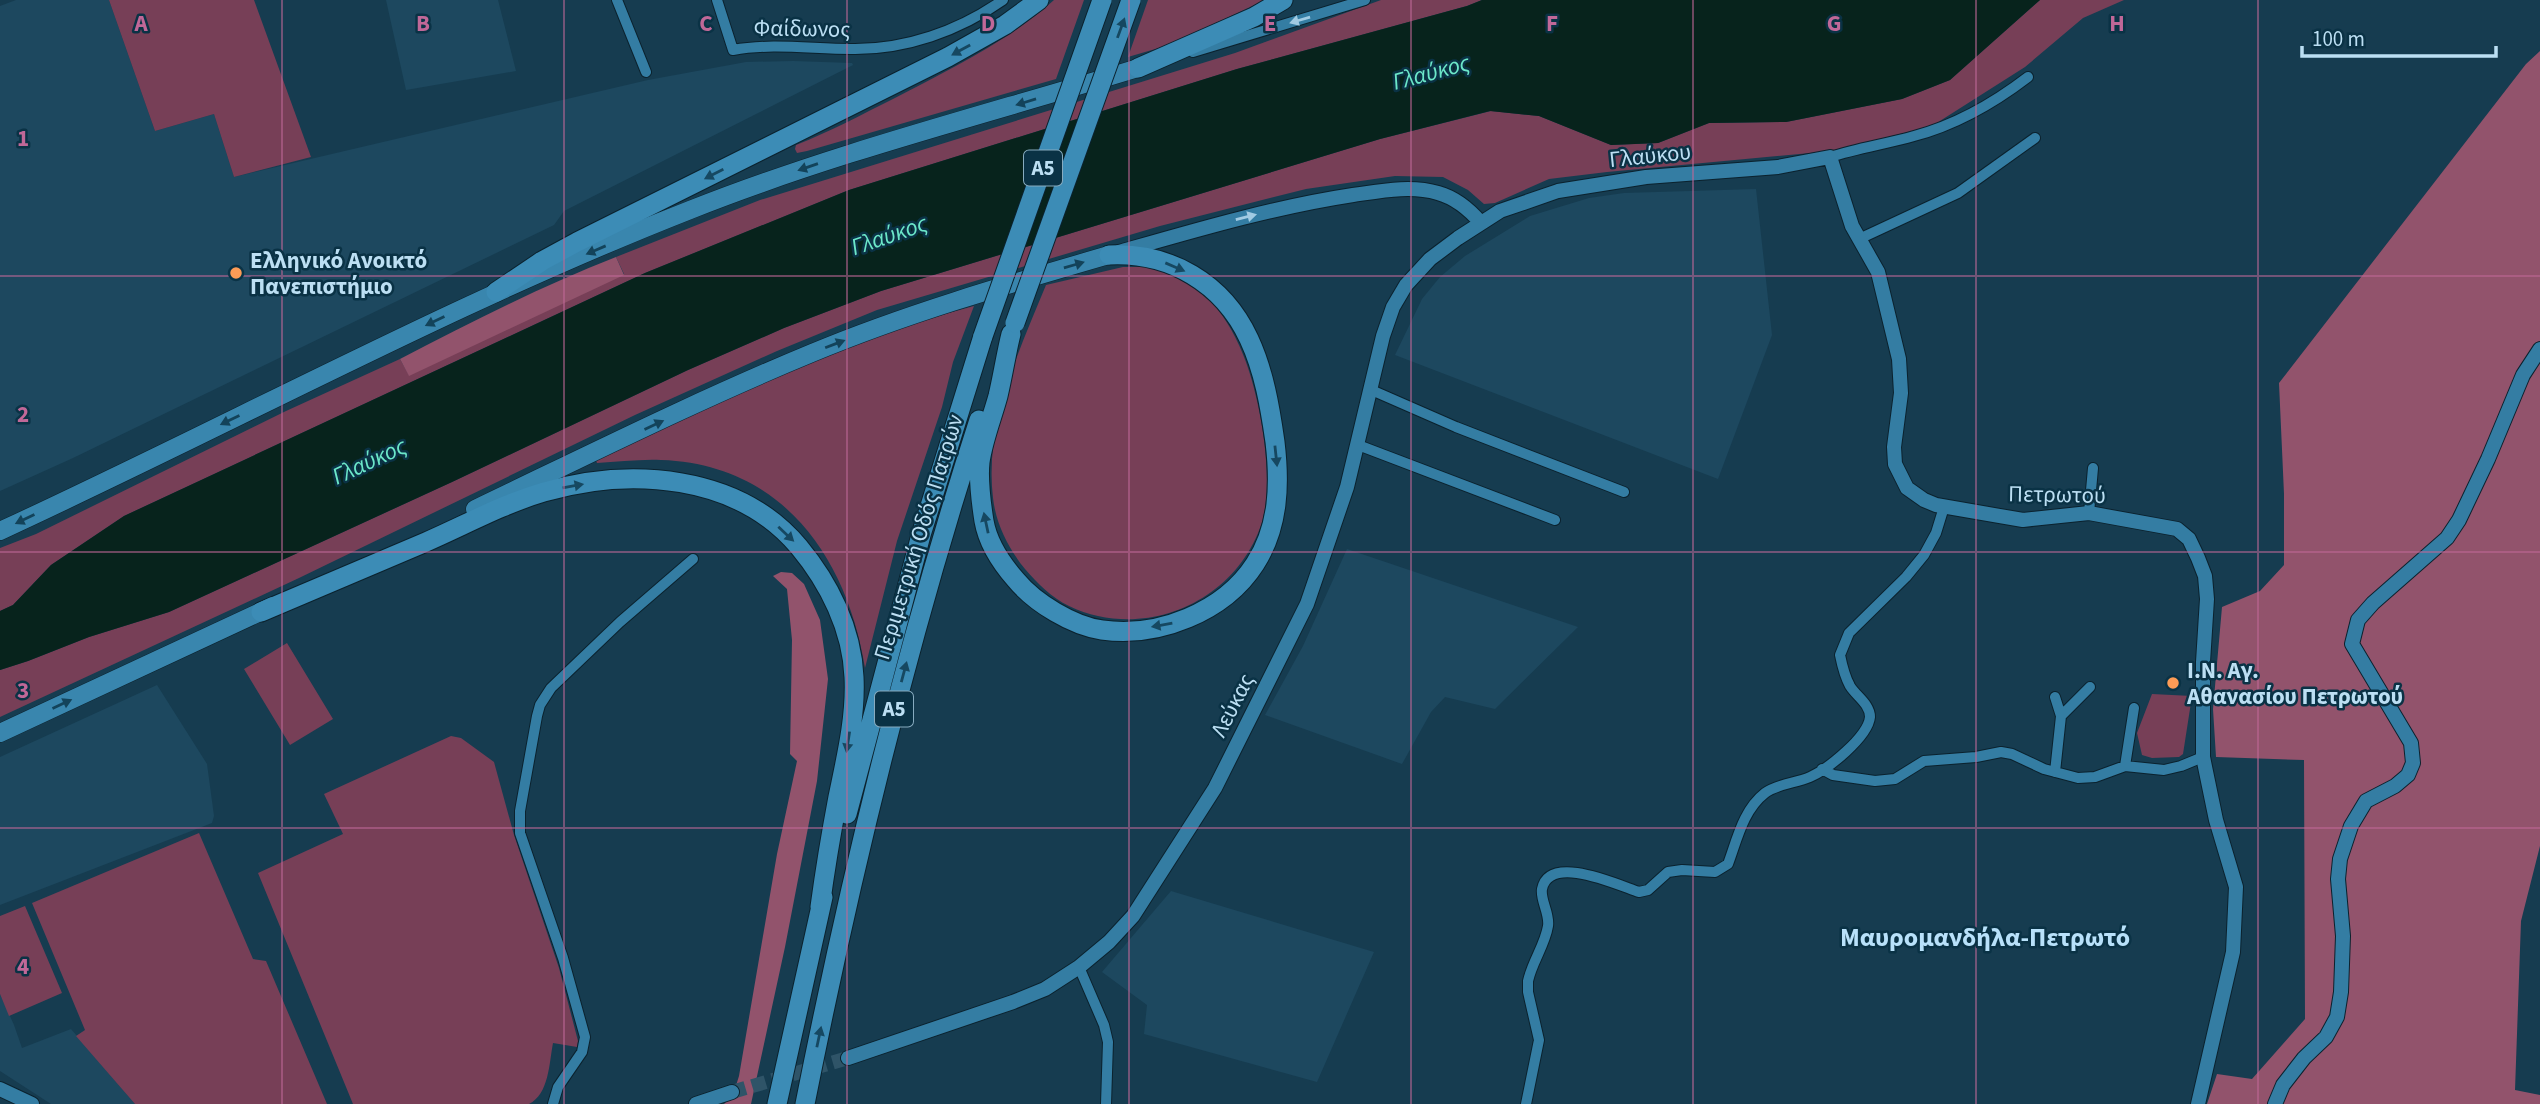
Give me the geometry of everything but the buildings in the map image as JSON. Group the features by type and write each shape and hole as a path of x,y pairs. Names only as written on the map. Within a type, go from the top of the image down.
{"highway":[{"path":"496,292 542,261 578,242 948,57 1005,25 1039,0"},
{"name":"Περιμετρική Οδός Πατρών","path":"777,1104 820,907 860,769 920,535 983,336 1102,0"},
{"name":"Περιμετρική Οδός Πατρών","path":"805,1104 843,922 886,738 951,505 985,400 1131,0"},
{"path":"1138,68 1243,22 1283,0"},
{"path":"1013,328 980,463 985,523 993,548 1025,591 1055,613 1101,630 1169,625 1201,613 1231,593 1255,564 1270,534 1278,498 1273,427 1264,379 1254,349 1243,326 1222,296 1200,279 1175,265 1147,257 1131,254 1109,255"},
{"path":"261,612 493,511 558,488 608,481 671,481 707,488 749,506 784,531 817,570 843,621 852,658 854,676 851,722 820,907"}],"main road":[{"path":"0,531 496,292 651,226 748,187 829,159 1138,68"},
{"path":"0,733 731,388 813,352 966,298 1109,255"}],"street":[{"path":"617,0 646,72"},
{"name":"Φαίδωνος","path":"717,0 733,50 760,46 882,48 928,37 971,19 1003,0"},
{"path":"1138,68 1365,0"},
{"path":"1830,157 1913,137 1950,123 1994,101 2028,76"},
{"path":"1859,239 1958,193 2035,138"},
{"name":"Γλαύκου","path":"1481,223 1500,211 1575,187 1646,177 1778,167 1830,157"},
{"name":"Πετρωτού","path":"1830,157 1849,219 1880,279 1901,369 1901,393 1894,447 1895,464 1907,488 1924,500 1944,507 2023,520 2089,513 2177,529 2189,539 2205,576 2207,599 2203,662 2203,757 2216,820 2236,887 2233,953 2198,1104"},
{"path":"1109,255 1270,211 1391,190 1418,189 1448,196 1471,210 1481,223"},
{"name":"Λεύκας","path":"848,1058 1045,989 1079,967 1109,942 1133,916 1215,788 1307,604 1347,487 1382,336 1393,307 1406,285 1435,255 1481,223"},
{"path":"2275,1104 2283,1085 2326,1037 2337,1017 2341,992 2343,936 2338,878 2340,859 2351,826 2366,801 2395,786 2408,775 2413,763 2411,743 2352,644 2358,620 2373,603 2447,538 2459,520 2488,459 2523,375 2540,349"},
{"path":"1369,389 1466,432 1624,492"},
{"path":"1358,445 1555,520"},
{"path":"2089,513 2093,468"},
{"path":"1526,1104 1539,1040 1528,981 1549,923 1541,891 1546,880 1560,872 1577,873 1639,892 1648,890 1668,872 1715,872 1728,864 1748,812 1766,792 1811,777 1854,745 1867,727 1870,715 1865,703 1850,687 1840,655 1849,633 1906,577 1924,555 1936,533 1944,507"},
{"path":"553,1104 558,1087 576,1063 585,1043 563,958 520,833 520,811 537,716 540,705 551,688 620,622 694,559"},
{"path":"2061,716 2090,687"},
{"path":"2055,697 2061,716 2055,772"},
{"path":"2125,766 2134,708"},
{"path":"1822,769 1833,775 1875,781 1895,779 1924,761 2001,752 2078,778 2095,777 2125,766 2164,770 2203,757"},
{"path":"1079,967 1108,1042 1106,1104"},
{"path":"0,1090 32,1104"},
{"path":"696,1104 732,1092"}],"shaded area":[{"name":"Ελληνικό Ανοικτό Πανεπιστήμιο","path":"16,0 109,0 155,131 214,114 234,177 648,80 746,62 793,61 853,65 564,211 554,225 0,491 0,6"},
{"path":"109,0 254,0 311,157 234,177 214,114 155,131"},
{"path":"386,0 498,0 516,71 406,90"},
{"path":"1054,0 1084,0 1056,79 797,153 796,145 857,117 977,54 1017,29"},
{"path":"1148,0 1265,0 1169,45 1128,57"},
{"path":"1381,0 1482,0 1237,69 849,190 645,273 124,516 51,565 13,605 0,611 0,548 36,534 286,411 400,359 409,375 624,274 616,257 760,200 1235,53"},
{"path":"2040,0 2124,0 2083,18 2025,67 1932,126 1832,151 1549,179 1495,203 1484,204 1468,190 1443,177 1395,176 1306,189 1160,226 877,310 777,351 635,415 299,578 0,717 0,670 89,637 169,612 688,370 784,328 881,291 1380,139 1491,111 1539,116 1611,145 1658,143 1709,123 1786,122 1902,99 1950,80"},
{"path":"2540,51 2540,846 2521,921 2515,1090 2540,1095 2540,1104 2207,1104 2217,1074 2252,1079 2305,1019 2304,760 2216,757 2213,709 2222,607 2260,591 2284,565 2279,383 2526,64"},
{"path":"1756,189 1772,335 1718,479 1395,355 1422,299 1440,277 1465,256 1530,216 1589,198 1624,193"},
{"path":"616,257 624,275 409,376 400,359 507,305"},
{"path":"1123,267 1150,267 1171,273 1200,291 1223,316 1232,330 1252,379 1267,468 1265,511 1260,528 1247,555 1229,577 1207,595 1181,609 1154,617 1126,619 1097,616 1069,606 1040,585 1030,574 1013,553 1000,526 993,498 992,470 994,443 1006,389 1046,285"},
{"path":"974,306 953,362 942,407 897,541 865,668 856,627 843,589 824,554 802,524 774,498 741,479 704,466 661,460 597,463 596,460 782,374 925,320"},
{"path":"1347,549 1578,627 1495,709 1445,697 1431,712 1402,764 1265,715 1303,646"},
{"path":"781,572 792,573 804,584 820,620 828,679 817,781 751,1104 724,1104 733,1095 739,1076 777,854 797,761 790,754 792,640 787,589 773,576"},
{"path":"287,643 333,719 290,745 244,669"},
{"path":"157,685 207,764 214,816 212,823 0,905 0,757"},
{"path":"2152,694 2192,696 2183,754 2179,757 2152,758 2142,755 2137,733"},
{"path":"451,736 461,738 494,762 514,835 559,968 578,1041 577,1047 553,1043 544,1086 536,1099 529,1104 353,1104 258,873 343,834 324,794"},
{"path":"199,833 253,959 266,961 327,1104 135,1104 76,1036 85,1030 32,903"},
{"path":"1171,891 1374,952 1317,1082 1144,1034 1147,1005 1102,972"},
{"path":"25,906 62,993 9,1016 0,994 0,916"},
{"path":"0,994 22,1048 71,1029 135,1104 51,1104 0,1071"}],"water":[{"name":"Γλαύκος","path":"1482,0 2040,0 1950,80 1902,99 1786,122 1709,123 1658,143 1611,145 1539,116 1490,111 1380,139 881,291 784,328 688,370 169,612 89,637 0,670 0,611 13,605 51,565 124,516 645,273 849,190 1237,69"}],"tunnel":[{"path":"732,1092 848,1058"}],"place":[{"name":"Ελληνικό Ανοικτό Πανεπιστήμιο","path":"236,273"},
{"name":"Ι.Ν. Αγ. Αθανασίου Πετρωτού","path":"2173,683"}],"district":[{"name":"Μαυρομανδήλα-Πετρωτό","path":"1985,937"}]}
